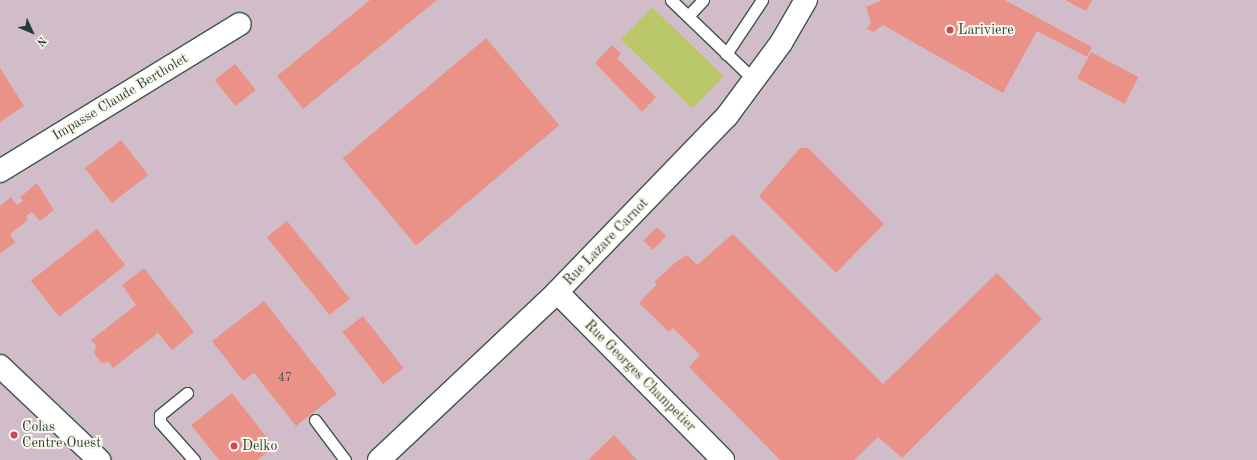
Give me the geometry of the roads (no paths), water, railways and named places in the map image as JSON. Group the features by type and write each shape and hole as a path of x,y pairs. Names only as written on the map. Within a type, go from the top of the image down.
{"street":[{"name":"Rue Lazare Carnot","path":"379,460 557,292 727,116 781,44 806,0"},
{"name":"Impasse Claude Bertholet","path":"0,171 240,24"},
{"name":"Rue Georges Champetier","path":"557,292 723,460"},
{"path":"0,366 99,460"}],"lane":[{"path":"671,0 754,80"},
{"path":"688,16 703,0"},
{"path":"726,54 762,0"},
{"path":"187,393 160,415 160,422 194,460"},
{"path":"315,420 345,460"}],"place":[{"name":"Lariviere","path":"950,30"},
{"name":"Colas Centre Ouest","path":"14,435"},
{"name":"Delko","path":"234,446"}]}
